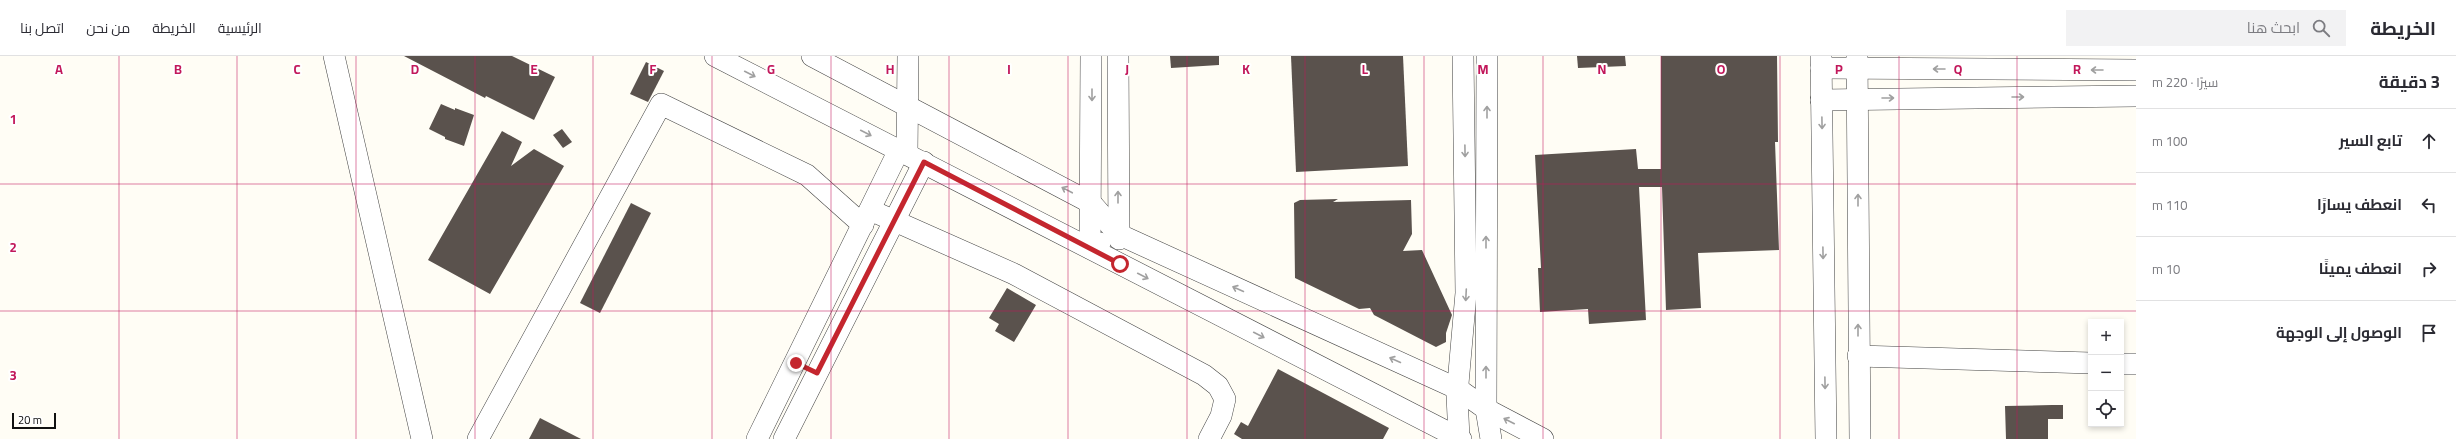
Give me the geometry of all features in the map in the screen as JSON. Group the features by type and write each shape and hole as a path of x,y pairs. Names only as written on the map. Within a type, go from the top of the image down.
{"street":[{"path":"334,56 422,439"},
{"path":"812,56 1092,203 1118,234 1458,389 1486,409 1544,439"},
{"path":"784,439 892,222 910,156 907,106 908,56"},
{"path":"1090,248 1092,203 1092,56"},
{"path":"1118,56 1118,234 1120,264"},
{"path":"725,58 910,156 1460,439 1458,389 1466,292 1463,56"},
{"path":"1487,56 1486,409 1491,439"},
{"path":"1826,439 1821,62 2136,70"},
{"path":"1857,62 1858,356 1860,439"},
{"path":"1821,100 1857,98 2136,96"},
{"path":"478,439 661,104 807,176 867,218 892,222 1014,274 1204,376 1218,386 1225,399 1221,416 1209,439"},
{"path":"757,439 867,218 910,156"},
{"path":"1090,248 1118,234"},
{"path":"1858,356 2088,363"},
{"path":"796,363 817,373"},
{"path":"2124,364 2136,364"}],"building":[{"path":"404,56 512,56 555,77 534,120 486,96 485,98"},
{"path":"1170,56 1219,56 1219,65 1171,68"},
{"path":"1291,56 1403,56 1408,166 1296,172"},
{"path":"1577,56 1625,56 1626,66 1578,68"},
{"path":"1661,56 1777,56 1778,142 1775,142 1779,250 1698,253 1701,308 1666,310 1662,187 1639,187 1646,320 1589,324 1588,309 1540,312 1538,268 1541,268 1535,155 1636,149 1638,169 1661,169"},
{"path":"646,62 664,71 648,102 630,94"},
{"path":"441,104 455,110 455,108 474,115 464,146 445,139 445,137 429,129"},
{"path":"562,129 572,142 563,148 553,135"},
{"path":"502,131 522,142 511,166 534,149 564,166 490,294 428,260"},
{"path":"1338,199 1333,202 1411,200 1412,234 1403,251 1422,250 1452,315 1446,333 1446,342 1436,347 1374,315 1370,308 1359,309 1295,278 1294,203 1300,200"},
{"path":"631,203 651,213 600,313 580,303"},
{"path":"1007,288 1036,305 1014,342 995,331 999,324 989,318"},
{"path":"1278,369 1389,428 1383,439 1242,439 1234,434 1241,422 1248,426"},
{"path":"2063,405 2063,419 2048,419 2048,439 2006,439 2005,406"},
{"path":"540,418 581,439 529,439"}],"route":[{"path":"796,363 817,373 892,222 924,162 1120,264"}]}
